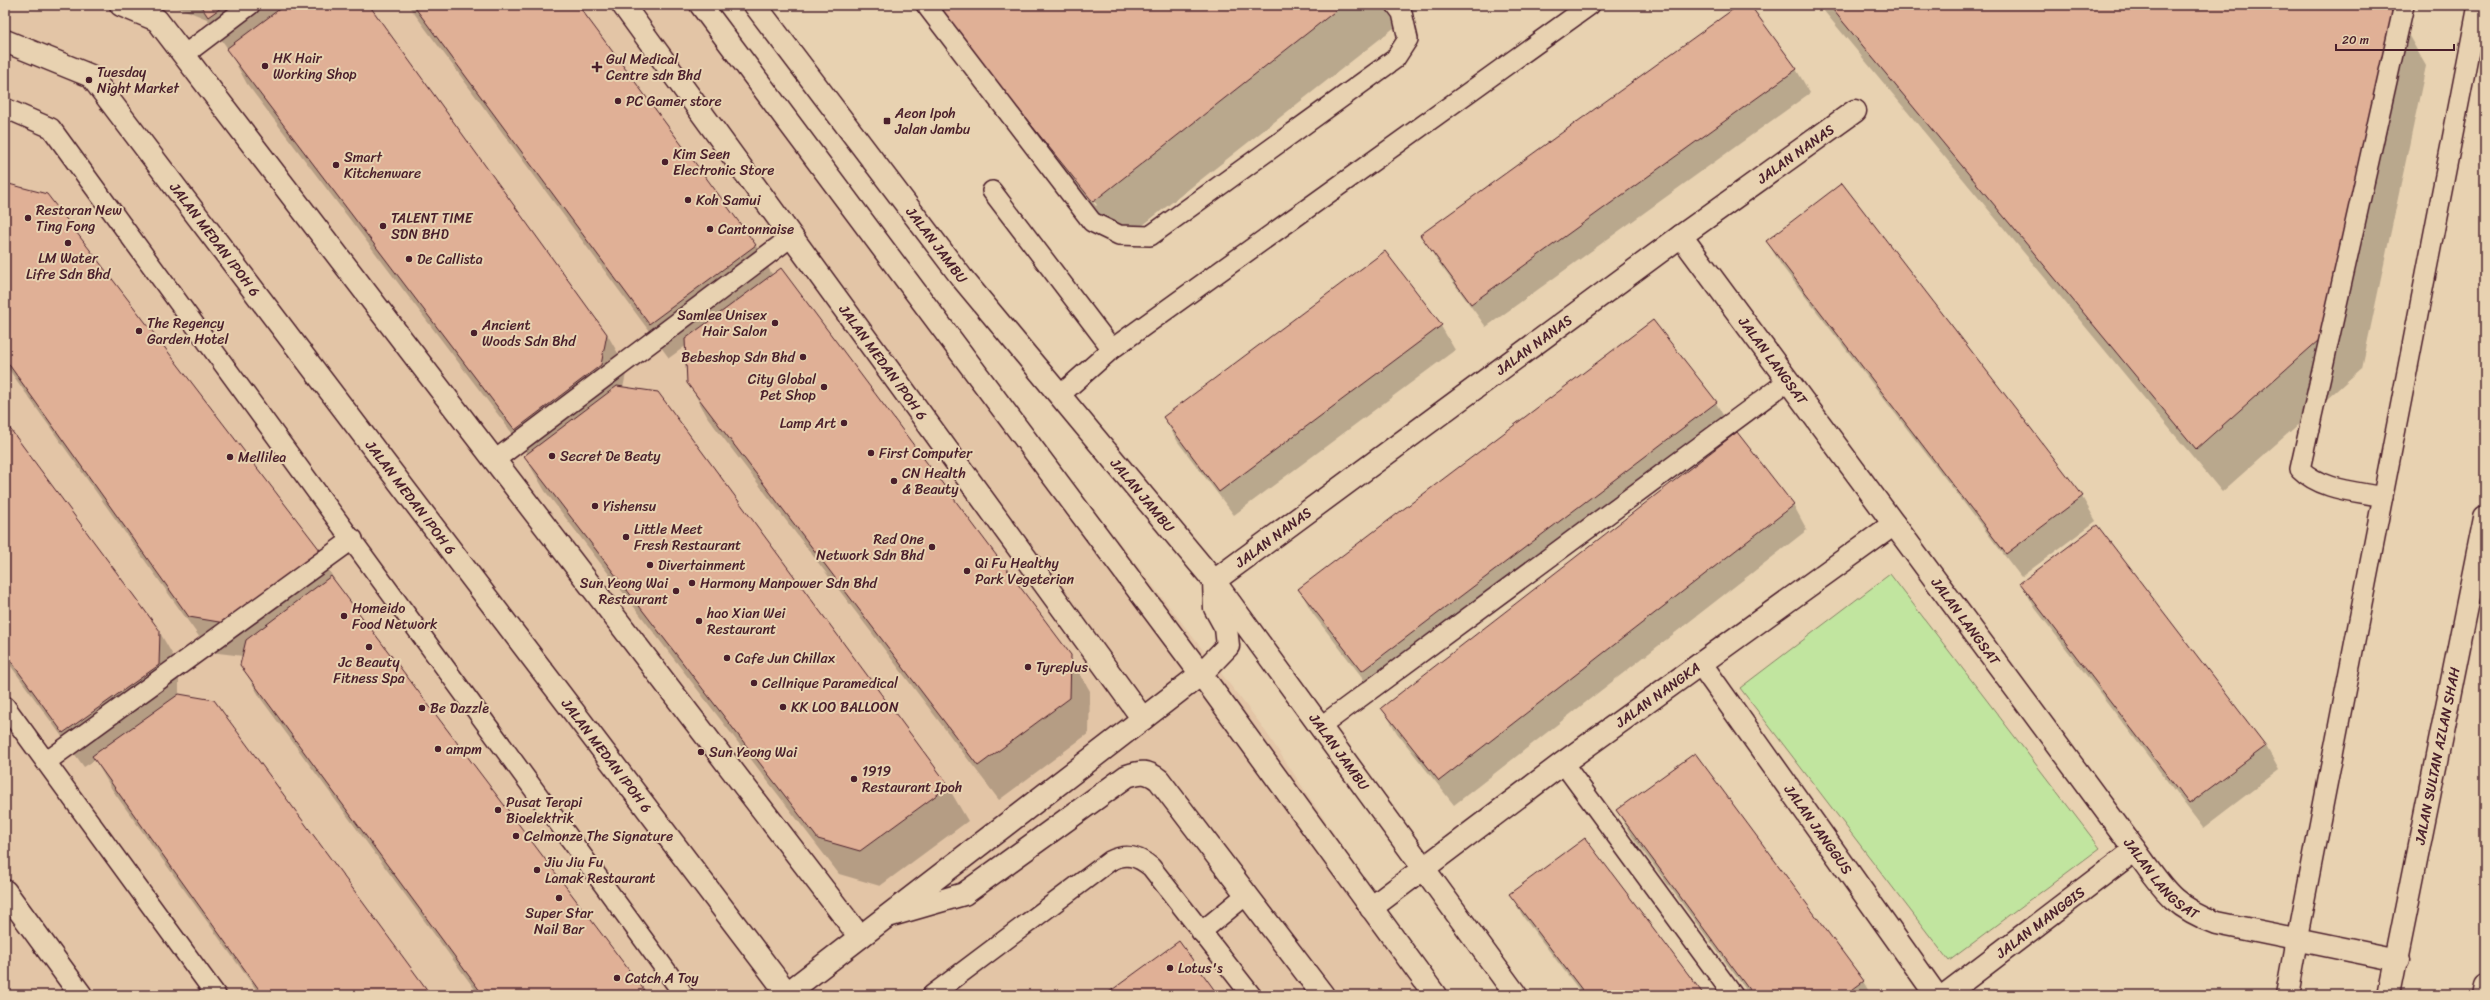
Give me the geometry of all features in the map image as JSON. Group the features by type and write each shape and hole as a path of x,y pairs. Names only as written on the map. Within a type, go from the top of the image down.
{"street":[{"path":"122,5 157,20 860,937"},
{"name":"JALAN MEDAN IPOH 6","path":"623,5 1143,719"},
{"path":"701,5 1201,674 1435,995"},
{"name":"JALAN JAMBU","path":"755,5 962,278 1214,581 1516,995"},
{"name":"JALAN MEDAN IPOH 6","path":"5,41 91,76 786,994"},
{"name":"JALAN NANAS","path":"1214,581 1681,236 1855,111"},
{"name":"JALAN LANGSAT","path":"1681,236 2135,850 2178,905 2193,914 2217,923 2398,960"},
{"name":"JALAN SULTAN AZLAN SHAH","path":"2389,995 2398,960 2485,517"},
{"name":"JALAN NANGKA","path":"1371,908 1563,763 1894,524"},
{"path":"786,994 1201,674 1228,646 1226,628 1215,608 1214,581"},
{"name":"JALAN JANGGUS","path":"1701,664 1936,995"},
{"path":"888,916 964,894 1127,776 1138,771 1150,773 1159,780 1323,995"},
{"name":"JALAN MANGGIS","path":"1945,995 2135,850"},
{"path":"5,891 82,995"},
{"path":"2287,995 2297,940"},
{"path":"2483,995 2485,986"}],"lane":[{"path":"184,55 250,5"},
{"path":"926,5 1092,222 1119,235 1150,236 1395,59 1408,39 1402,13 1396,5"},
{"path":"1060,396 1112,349 1590,5"},
{"path":"2382,497 2320,484 2308,478 2300,469 2404,5"},
{"path":"2297,940 2478,5"},
{"path":"5,108 51,128 684,995"},
{"path":"992,191 1112,349"},
{"path":"495,460 792,237"},
{"path":"1320,727 1788,381"},
{"path":"46,762 352,540"},
{"path":"5,706 216,995"},
{"path":"1563,763 1733,995"},
{"path":"932,995 1110,861 1120,856 1142,859 1151,867 1250,995"},
{"path":"1201,932 1246,894"}],"shaded area":[{"path":"5,5 701,5 1259,722 1442,995 5,995"}],"green space":[{"path":"1890,574 2100,848 1949,961 1740,688"}],"building":[{"path":"200,5 225,5 208,17"},
{"path":"285,5 369,5 607,334 601,365 515,430 226,49"},
{"path":"413,5 578,5 756,245 649,324"},
{"path":"935,5 1343,5 1093,202"},
{"path":"1739,5 1750,5 1797,69 1471,304 1420,235"},
{"path":"1829,5 2386,5 2401,21 2337,324 2196,449"},
{"path":"5,183 47,194 320,550 225,623 189,617 5,359"},
{"path":"1842,183 2083,496 2006,554 1766,241"},
{"path":"1385,251 1442,325 1219,492 1163,417"},
{"path":"781,268 1071,655 1070,698 978,766 687,383 685,339"},
{"path":"1653,320 1717,402 1362,671 1298,589"},
{"path":"617,386 658,392 949,786 860,851 818,839 524,456"},
{"path":"5,422 160,631 159,665 63,733 5,653"},
{"path":"1737,432 1794,505 1439,781 1381,708"},
{"path":"2097,525 2266,746 2189,804 2020,583"},
{"path":"331,576 644,990 643,995 483,995 240,665 246,640"},
{"path":"179,694 214,700 431,995 263,995 92,756"},
{"path":"1695,753 1864,981 1845,995 1753,995 1616,810"},
{"path":"1585,838 1704,995 1586,995 1509,894"},
{"name":"Lotus's","path":"1179,941 1218,995 1105,995"}],"place":[{"name":"HK Hair Working Shop","path":"265,66"},
{"name":"Gul Medical Centre sdn Bhd","path":"597,67"},
{"name":"Tuesday Night Market","path":"89,80"},
{"name":"PC Gamer store","path":"618,101"},
{"name":"Aeon Ipoh Jalan Jambu","path":"887,121"},
{"name":"Kim Seen Electronic Store","path":"665,162"},
{"name":"Smart Kitchenware","path":"336,165"},
{"name":"Koh Samui","path":"688,200"},
{"name":"Restoran New Ting Fong","path":"28,218"},
{"name":"TALENT TIME SDN BHD","path":"383,226"},
{"name":"Cantonnaise","path":"710,229"},
{"name":"LM Water Lifre Sdn Bhd","path":"68,243"},
{"name":"De Callista","path":"409,259"},
{"name":"Samlee Unisex Hair Salon","path":"775,323"},
{"name":"The Regency Garden Hotel","path":"139,331"},
{"name":"Ancient Woods Sdn Bhd","path":"474,333"},
{"name":"Bebeshop Sdn Bhd","path":"803,357"},
{"name":"City Global Pet Shop","path":"824,387"},
{"name":"Lamp Art","path":"844,423"},
{"name":"First Computer","path":"871,453"},
{"name":"Secret De Beaty","path":"552,456"},
{"name":"Mellilea","path":"230,457"},
{"name":"CN Health & Beauty","path":"894,481"},
{"name":"Yishensu","path":"595,506"},
{"name":"Little Meet Fresh Restaurant","path":"626,537"},
{"name":"Red One Network Sdn Bhd","path":"932,547"},
{"name":"Divertainment","path":"650,565"},
{"name":"Qi Fu Healthy Park Vegeterian","path":"967,571"},
{"name":"Harmony Manpower Sdn Bhd","path":"692,583"},
{"name":"Sun Yeong Wai Restaurant","path":"676,591"},
{"name":"Homeido Food Network","path":"344,616"},
{"name":"hao Xian Wei Restaurant","path":"699,621"},
{"name":"Jc Beauty Fitness Spa","path":"369,647"},
{"name":"Cafe Jun Chillax","path":"727,658"},
{"name":"Tyreplus","path":"1028,667"},
{"name":"Cellnique Paramedical","path":"754,683"},
{"name":"KK LOO BALLOON","path":"783,707"},
{"name":"Be Dazzle","path":"422,708"},
{"name":"ampm","path":"438,749"},
{"name":"Sun Yeong Wai","path":"701,752"},
{"name":"1919 Restaurant Ipoh","path":"854,779"},
{"name":"Pusat Terapi Bioelektrik","path":"498,810"},
{"name":"Celmonze The Signature","path":"516,836"},
{"name":"Jiu Jiu Fu Lamak Restaurant","path":"537,870"},
{"name":"Super Star Nail Bar","path":"559,898"},
{"name":"Lotus's","path":"1170,968"},
{"name":"Catch A Toy","path":"617,978"}]}
